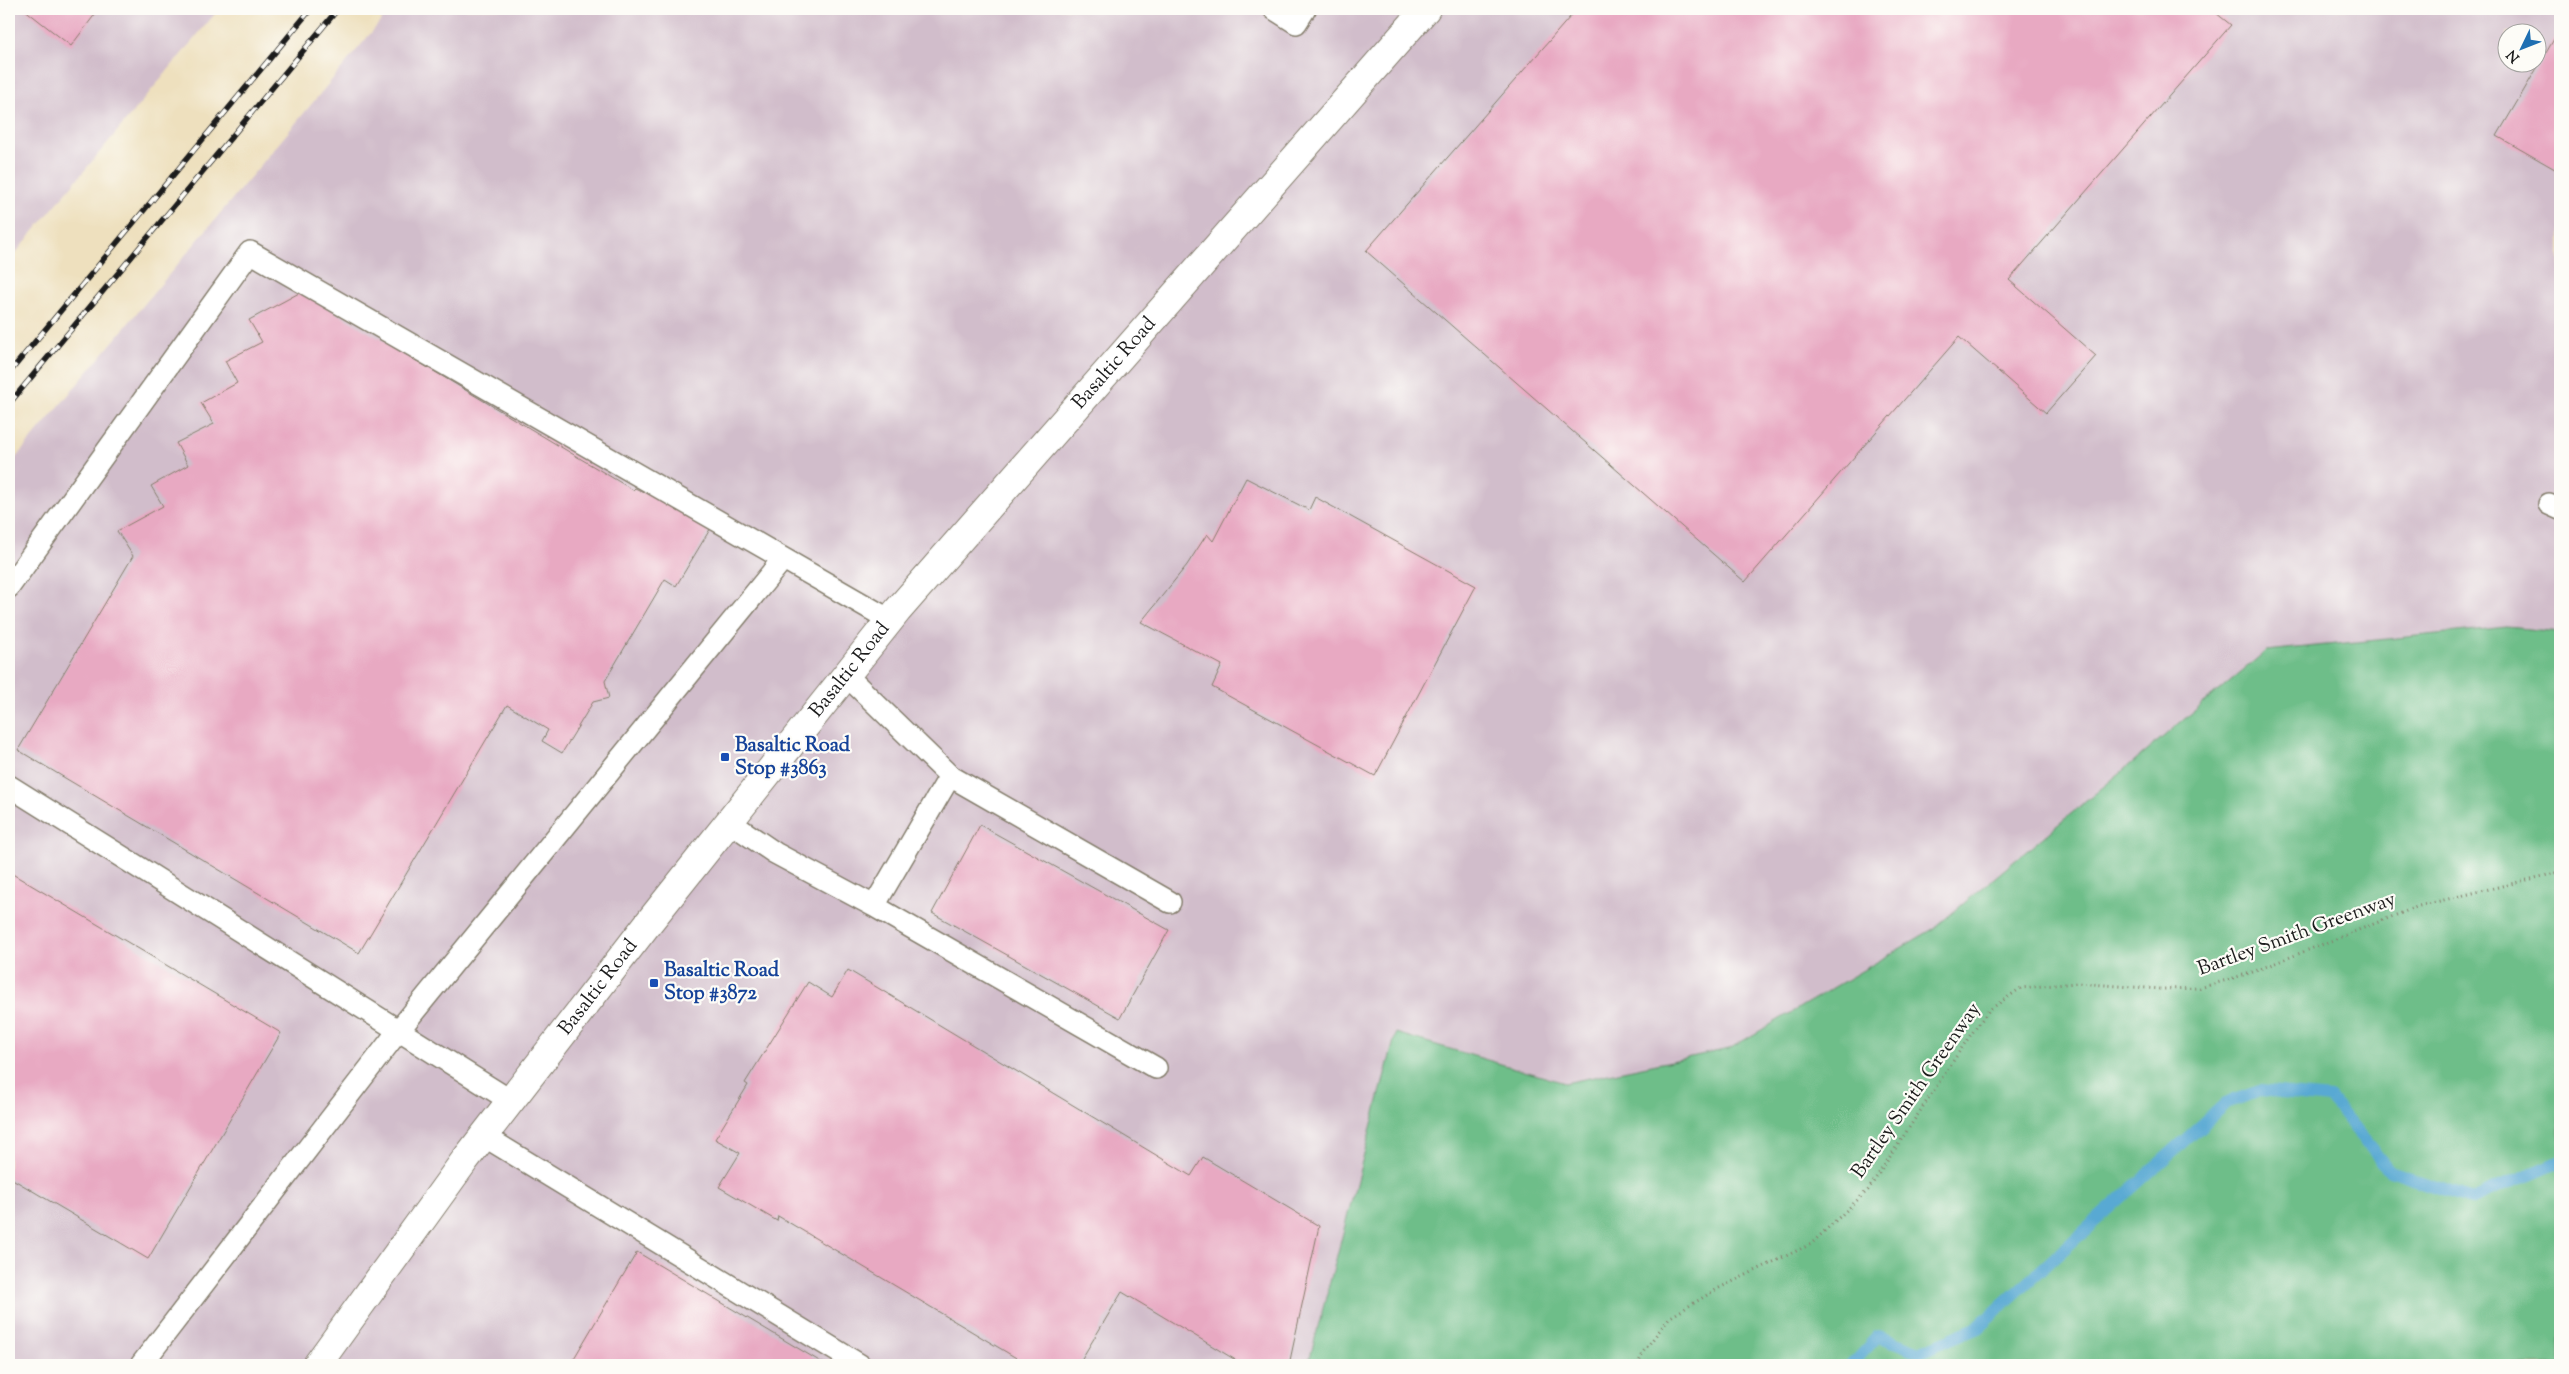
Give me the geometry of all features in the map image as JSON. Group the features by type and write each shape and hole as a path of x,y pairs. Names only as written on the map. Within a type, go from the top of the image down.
{"street":[{"name":"Basaltic Road","path":"317,1365 484,1136 728,821 890,620 1426,9"}],"lane":[{"path":"1274,9 1296,23 1305,9"},
{"path":"9,587 250,252 890,620"},
{"path":"141,1365 399,1030 783,559"},
{"path":"846,675 950,776 1170,902"},
{"path":"874,906 950,776"},
{"path":"9,786 511,1101"},
{"path":"728,821 775,853 874,906 1156,1068"},
{"path":"484,1136 860,1365"}],"path":[{"name":"Bartley Smith Greenway","path":"1638,1365 1643,1352 1669,1318 1716,1289 1811,1244 1868,1190 1989,1010 2021,988 2076,983 2161,989 2200,988 2250,973 2420,906 2560,872"}],"shaded area":[{"path":"9,9 219,9 9,261"},
{"path":"391,9 2560,9 2560,632 2507,627 2266,651 1933,929 1729,1049 1565,1083 1397,1033 1308,1365 9,1365 9,466"}],"green space":[{"path":"2507,627 2560,632 2560,1365 1308,1365 1396,1033 1565,1083 1729,1049 1933,929 2266,651"}],"building":[{"path":"24,9 99,9 71,46"},
{"path":"1577,9 2211,9 2231,25 2009,280 2096,356 2046,413 1959,337 1745,582 1366,251"},
{"path":"2560,29 2560,172 2497,136 2535,72 2546,72 2546,53"},
{"path":"301,292 633,490 635,488 641,491 647,481 715,521 676,586 665,579 605,681 609,698 593,702 562,753 542,741 548,730 507,705 359,953 18,750 133,556 117,531 163,506 151,486 188,465 176,443 214,424 201,403 237,383 225,361 262,342 249,320"},
{"path":"1246,478 1309,510 1315,497 1476,586 1375,776 1212,687 1222,665 1141,622 1187,565 1207,534 1213,541"},
{"path":"980,825 1169,930 1120,1018 932,913"},
{"path":"9,872 281,1033 148,1259 9,1177"},
{"path":"848,970 1191,1176 1203,1157 1319,1226 1289,1365 1244,1365 1122,1292 1078,1365 1028,1365 778,1216 777,1221 719,1187 740,1153 715,1139 748,1085 745,1083 808,982 832,997"},
{"path":"637,1252 826,1365 570,1365"}],"waterway":[{"path":"1851,1365 1878,1336 1920,1352 1978,1327 2226,1103 2260,1091 2330,1098 2390,1171 2472,1199 2560,1161"}],"railway":[{"path":"9,373 311,9"},
{"path":"9,404 338,9"}],"place":[{"name":"Basaltic Road Stop #3863","path":"725,757"},
{"name":"Basaltic Road Stop #3872","path":"654,983"}]}
